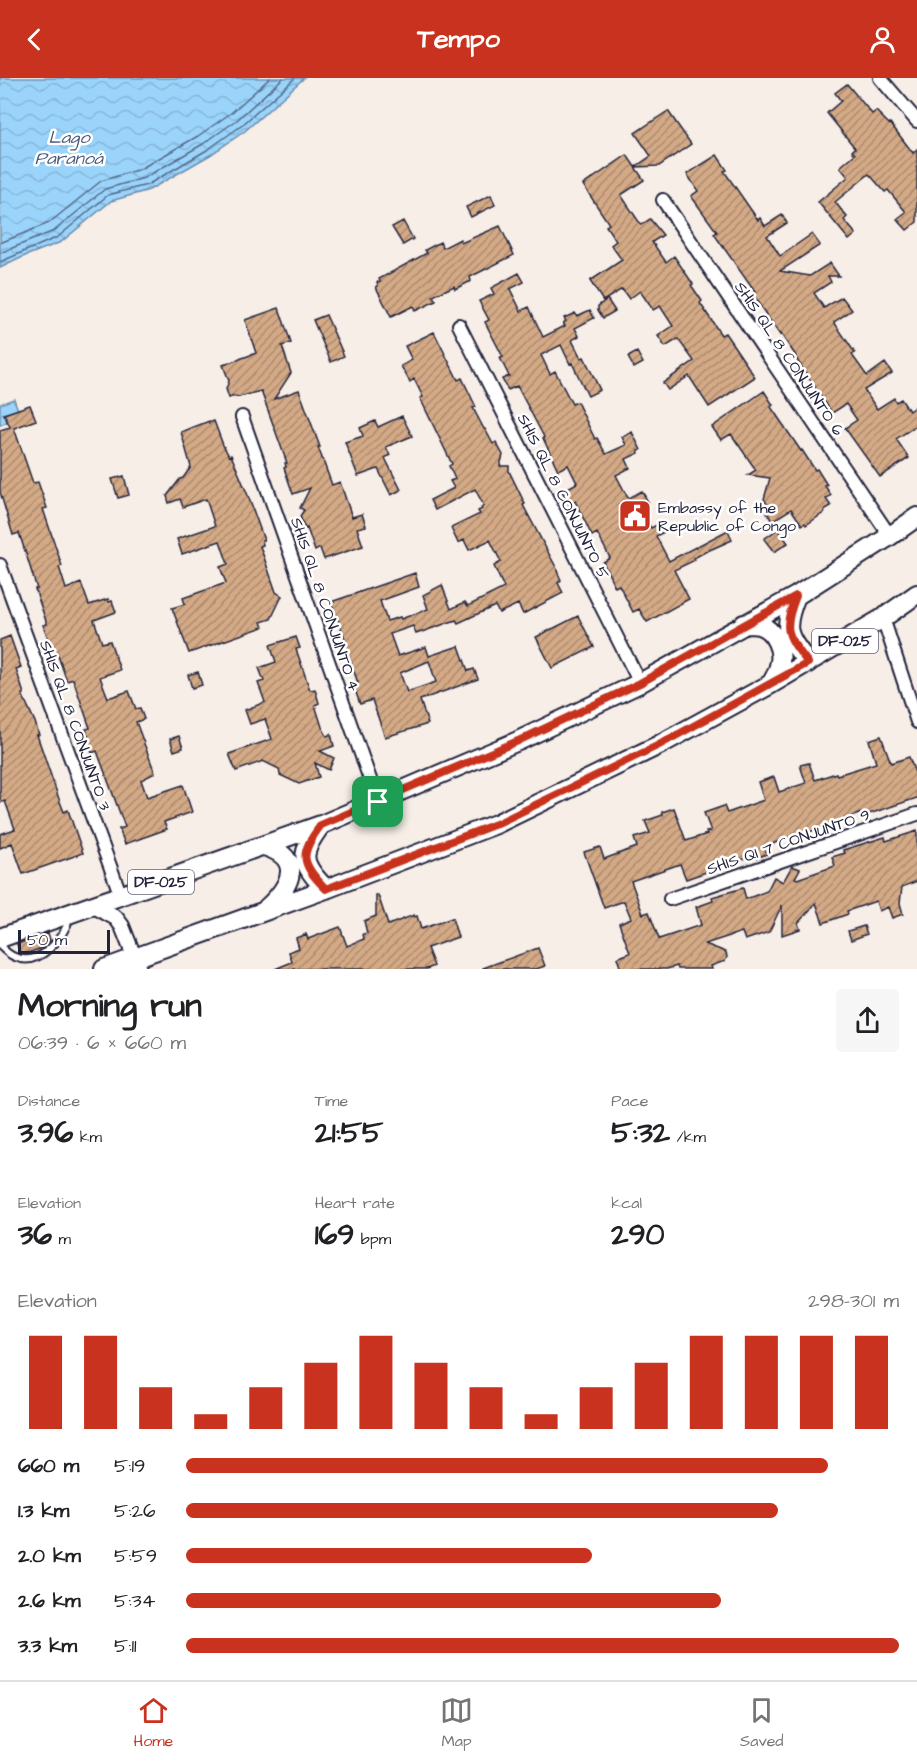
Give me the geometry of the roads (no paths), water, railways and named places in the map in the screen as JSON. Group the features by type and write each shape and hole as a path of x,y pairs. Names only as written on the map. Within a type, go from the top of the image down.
{"main road":[{"name":"DF-025","path":"0,938 321,825 518,741 640,683 796,596 917,517"},
{"name":"DF-025","path":"124,966 496,824 659,745 771,684 883,618 917,594"},
{"path":"796,596 788,615 788,636 808,663"},
{"path":"744,624 759,625 768,630 779,647 781,657 779,667 771,684"},
{"path":"321,825 308,842 305,856 313,877 326,889"},
{"path":"261,913 280,896 290,877 289,866 285,858 277,850 264,846"}],"street":[{"path":"880,78 917,121"},
{"name":"SHIS QL 8 CONJUNTO 6","path":"663,200 890,536"},
{"name":"SHIS QL 8 CONJUNTO 5","path":"459,325 640,683"},
{"name":"SHIS QL 8 CONJUNTO 4","path":"242,417 378,802"},
{"name":"SHIS QL 8 CONJUNTO 3","path":"0,565 122,896"},
{"path":"883,618 917,722"},
{"name":"SHIS QI 7 CONJUNTO 9","path":"670,899 917,814"},
{"path":"94,906 116,918 127,935 124,966"}],"lane":[{"path":"0,946 15,957 33,958 53,947 67,926 71,914"}],"water":[{"name":"Lago Paranoá","path":"0,78 304,78 245,131 210,155 149,190 111,201 61,242 0,268"},
{"path":"14,399 18,410 5,415 7,422 0,425 0,404"}],"place":[{"name":"Embassy of the Republic of Congo","path":"635,516"}]}
